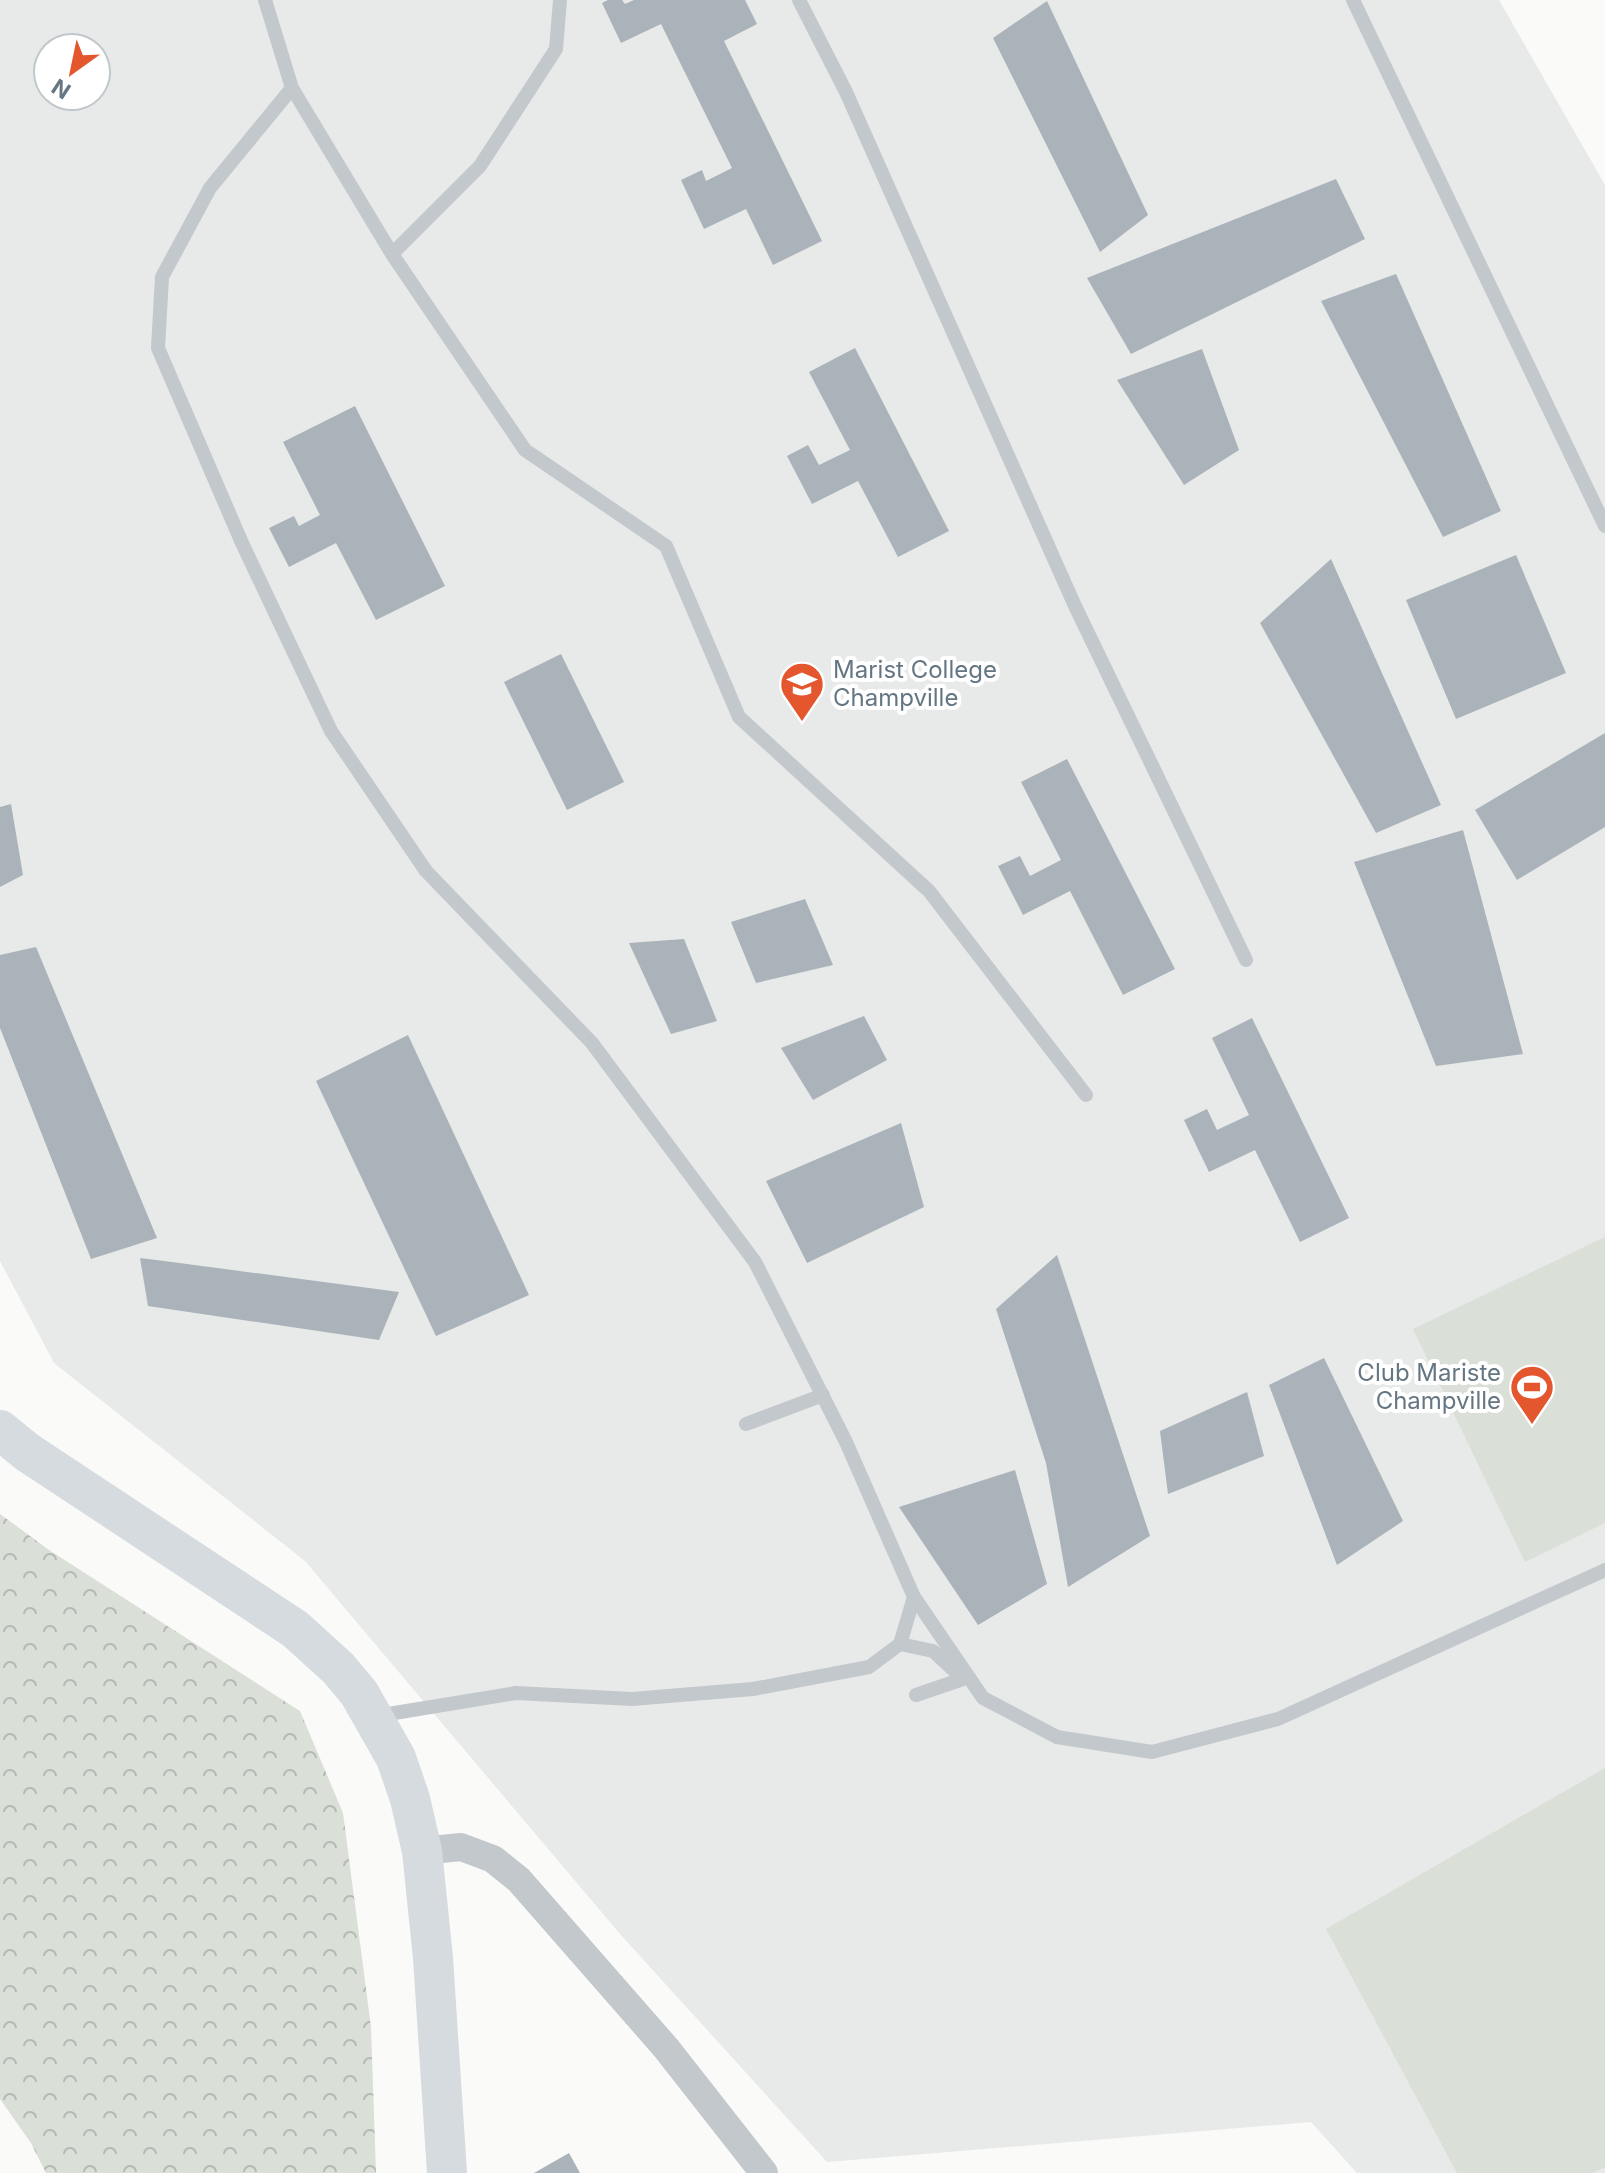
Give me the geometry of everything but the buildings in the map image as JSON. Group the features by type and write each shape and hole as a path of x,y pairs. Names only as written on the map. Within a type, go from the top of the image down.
{"street":[{"path":"0,1430 27,1452 295,1629 338,1668 359,1693 396,1758 410,1799 422,1851 433,1958 447,2173"},
{"path":"422,1851 461,1847 493,1859 519,1880 666,2048 764,2173"}],"lane":[{"path":"265,0 292,88 392,254 525,450 666,546 739,717 929,891 1086,1095"},
{"path":"392,254 480,166 556,49 560,0"},
{"path":"799,0 846,92 1075,606 1246,960"},
{"path":"1353,0 1605,526"},
{"path":"292,88 210,188 162,277 158,348 242,543 331,731 426,871 592,1043 755,1262 823,1395 914,1597 983,1698"},
{"path":"746,1424 823,1395"},
{"path":"900,1644 933,1651 983,1698 1057,1737 1152,1752 1278,1719 1605,1570"},
{"path":"372,1717 516,1693 632,1699 753,1689 869,1667 900,1644 914,1597"},
{"path":"916,1695 963,1679"}],"shaded area":[{"name":"Marist College Champville","path":"0,0 1499,0 1605,185 1605,2173 1357,2173 1311,2122 827,2162 620,1934 305,1561 54,1363 0,1261"}],"green space":[{"name":"Club Mariste Champville","path":"1605,1237 1605,1523 1525,1562 1413,1329"},
{"path":"0,1514 49,1550 300,1711 343,1813 371,2027 376,2173 46,2173 31,2143 0,2099"},
{"path":"1605,1768 1605,2167 1593,2173 1457,2173 1326,1929"}],"place":[{"name":"Marist College Champville","path":"802,723"},
{"name":"Club Mariste Champville","path":"1532,1426"}]}
